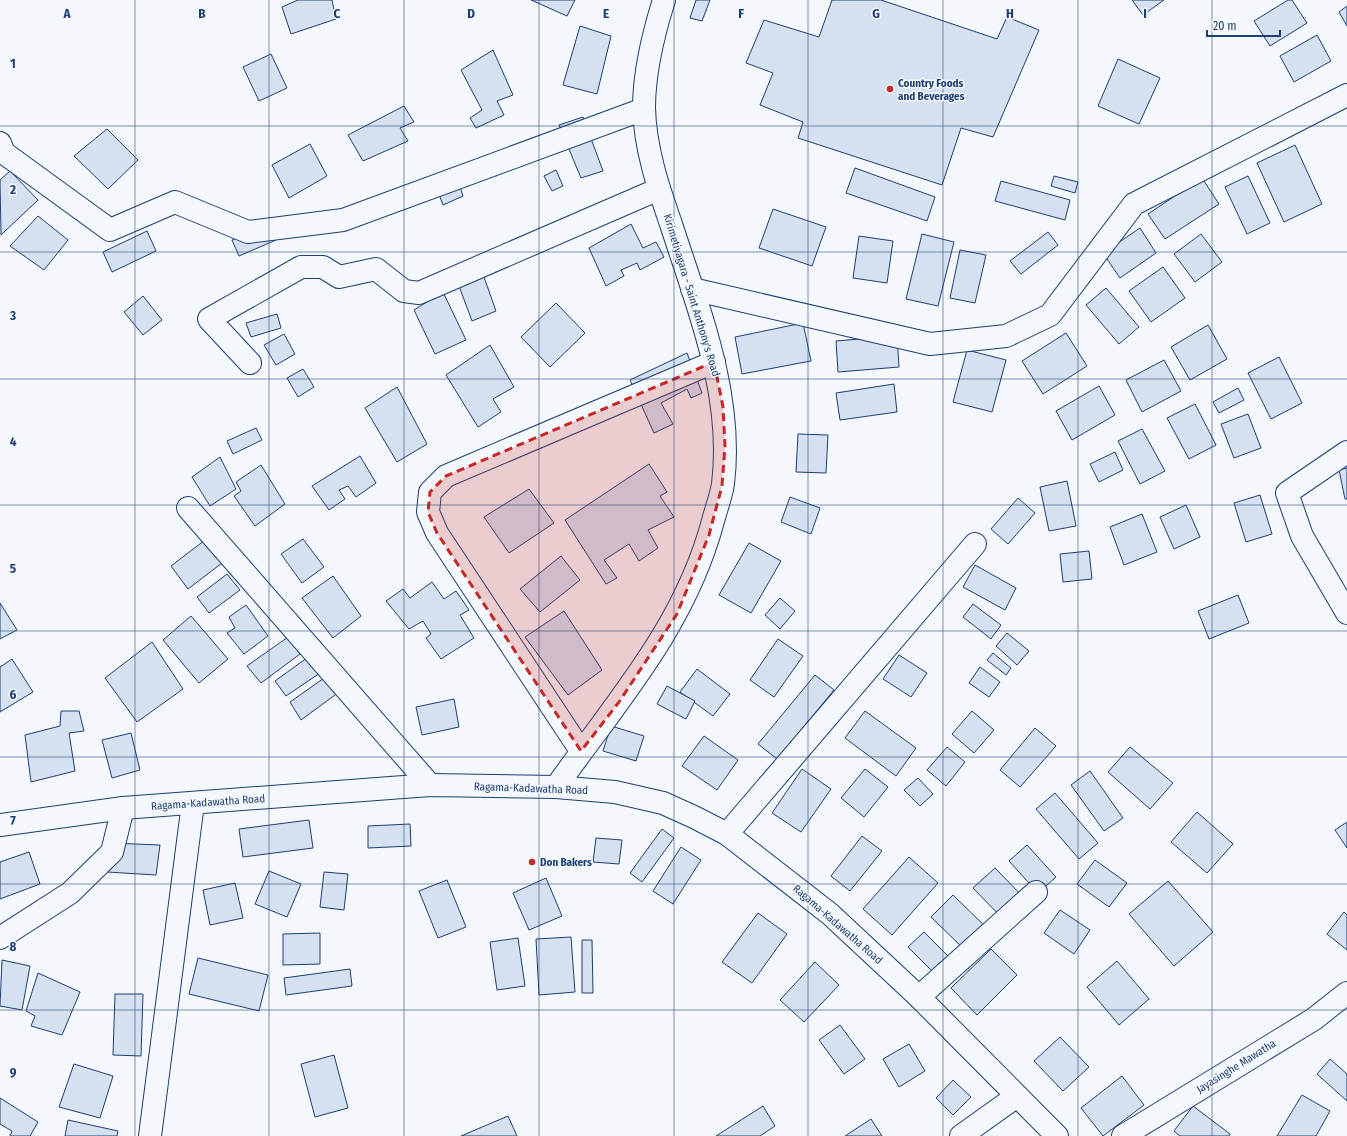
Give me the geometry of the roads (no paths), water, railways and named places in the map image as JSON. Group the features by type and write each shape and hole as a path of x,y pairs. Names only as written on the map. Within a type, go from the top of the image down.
{"street":[{"name":"Kirimetiyagara - Saint Anthony's Road","path":"556,786 619,702 677,614 698,568 709,535 722,486 725,446 723,407 714,362 659,189 649,147 644,109 653,35 664,0"},
{"path":"692,289 930,344 1006,336 1050,315 1134,204 1347,95"},
{"path":"0,143 4,153 110,230 175,202 248,232 343,220 644,109"},
{"path":"250,363 209,319 301,267 323,267 340,277 376,269 404,291 419,293 659,189"},
{"path":"581,751 437,533 428,512 430,492 446,476 714,362"},
{"path":"1347,452 1288,492 1302,536 1347,613"},
{"path":"188,508 430,784"},
{"path":"728,834 975,544"},
{"name":"Ragama-Kadawatha Road","path":"0,825 123,808 430,784 556,786 615,792 663,803 728,834 830,914 920,997 1057,1136"},
{"path":"150,1136 193,803"},
{"path":"0,938 70,893 112,852 123,808"},
{"path":"920,997 1036,892"},
{"name":"Jayasinghe Mawatha","path":"1123,1136 1314,1018 1347,993"},
{"path":"961,1136 1018,1096"}],"place":[{"name":"Country Foods and Beverages","path":"890,89"},
{"name":"Don Bakers","path":"532,862"}]}
